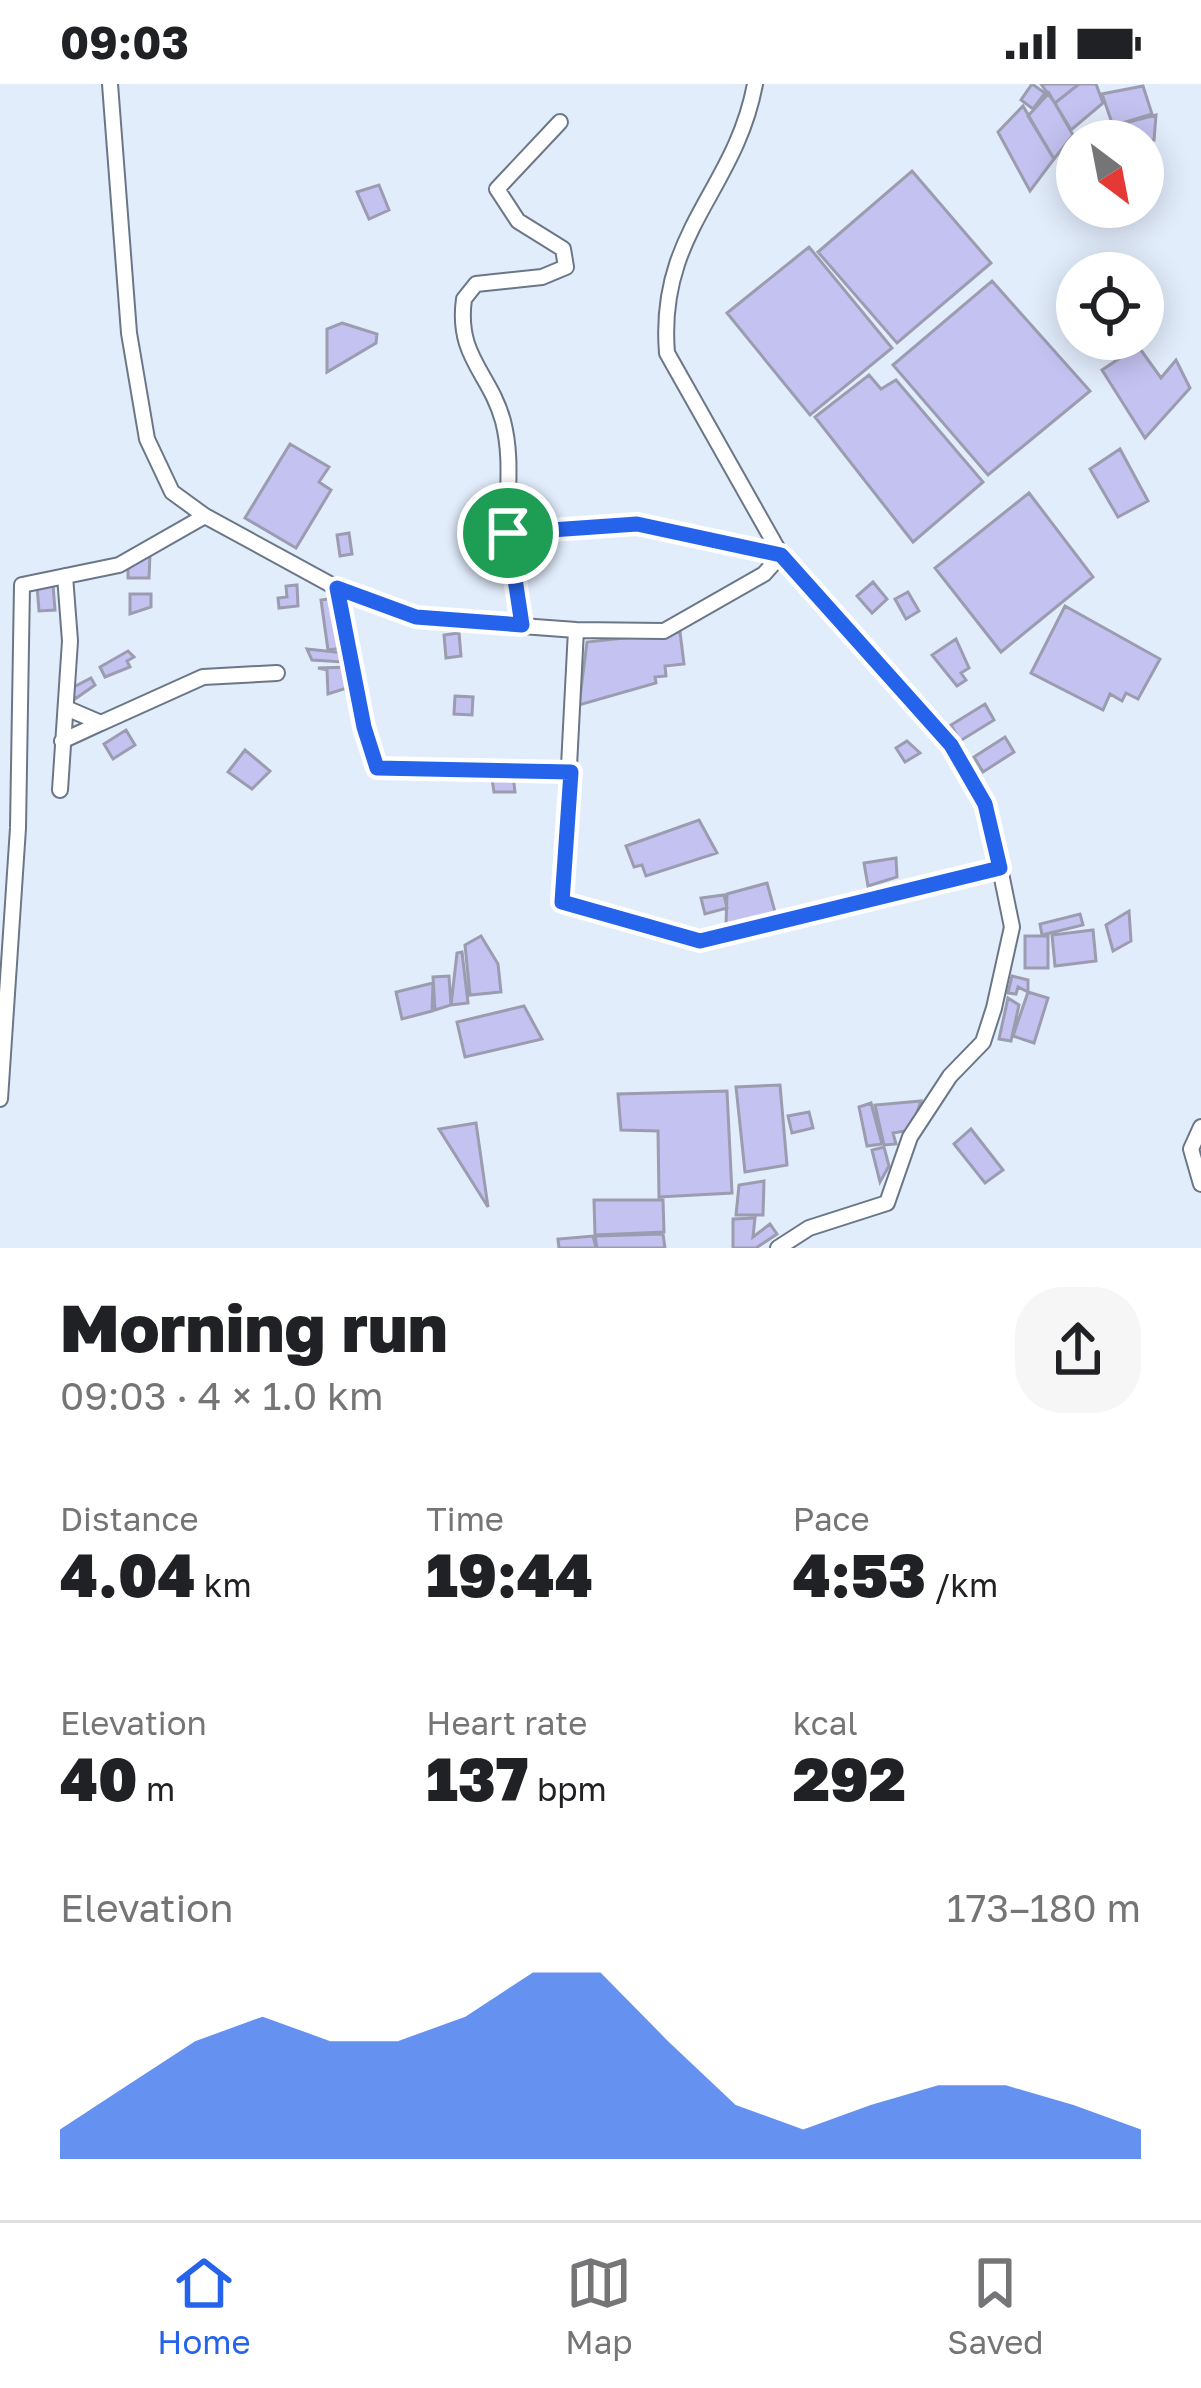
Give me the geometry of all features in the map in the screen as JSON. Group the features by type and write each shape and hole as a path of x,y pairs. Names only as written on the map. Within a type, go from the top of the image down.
{"street":[{"path":"110,84 130,333 147,440 172,492 205,517 337,588 416,617 576,630 664,631 764,574 781,555"},
{"path":"755,84 744,135 682,241 664,315 667,352 684,392 781,555 951,745 985,804 1012,927 982,1042 950,1076 910,1137 887,1203 809,1228 778,1248"},
{"path":"522,625 508,533 511,463 494,397 468,358 464,299 476,284 542,277 566,267 563,248 518,221 497,189 560,122"},
{"path":"0,1099 18,828 22,585 119,566 205,517"},
{"path":"508,533 637,524 781,555"},
{"path":"61,790 65,576"},
{"path":"337,588 364,727 377,768 571,772"},
{"path":"576,630 562,902 700,941 1000,868"},
{"path":"62,741 202,677 277,674"},
{"path":"66,708 100,723"},
{"path":"1201,1127 1191,1149 1201,1184"}],"building":[{"path":"1032,84 1045,93 1033,109 1021,100"},
{"path":"1041,84 1079,84 1055,103"},
{"path":"1079,84 1096,84 1103,103 1083,120 1065,120 1055,103"},
{"path":"1143,86 1152,114 1111,120 1102,94"},
{"path":"1049,93 1064,120 1056,120 1054,159 1028,116"},
{"path":"1023,106 1054,159 1030,191 998,132"},
{"path":"912,171 991,263 897,343 818,252"},
{"path":"379,185 389,210 369,219 357,192"},
{"path":"809,247 892,348 810,415 727,313"},
{"path":"992,281 1056,353 1056,360 1062,360 1090,391 988,475 893,365"},
{"path":"342,323 377,334 376,343 327,372 327,329"},
{"path":"1117,360 1148,360 1161,378 1176,360 1190,388 1145,438 1102,370"},
{"path":"869,375 881,389 896,380 983,482 913,542 815,417"},
{"path":"290,444 329,467 319,482 331,490 296,548 245,518"},
{"path":"1120,449 1148,501 1118,517 1090,469"},
{"path":"1029,493 1093,577 1001,652 935,568"},
{"path":"349,533 352,554 340,556 337,535"},
{"path":"150,554 149,578 128,578 128,561"},
{"path":"873,582 887,599 872,613 857,596"},
{"path":"53,585 55,610 39,611 37,586"},
{"path":"297,585 298,606 279,608 278,598 287,597 286,586"},
{"path":"908,592 919,611 906,619 895,599"},
{"path":"130,594 151,594 151,607 130,614"},
{"path":"335,598 343,648 328,650 321,600"},
{"path":"1065,606 1160,659 1138,699 1126,693 1122,701 1110,694 1103,710 1031,673"},
{"path":"680,632 684,664 665,666 666,676 655,677 656,683 579,705 587,642"},
{"path":"459,633 461,656 446,658 444,635"},
{"path":"956,639 969,668 961,673 966,680 957,686 932,655"},
{"path":"307,649 345,653 343,662 312,660"},
{"path":"128,651 134,657 127,661 130,667 105,677 100,667"},
{"path":"349,667 353,686 328,694 327,670 318,668"},
{"path":"91,678 95,685 75,699 70,689"},
{"path":"455,696 473,697 472,715 454,714"},
{"path":"985,704 994,720 960,741 951,725"},
{"path":"126,730 135,745 113,759 104,744"},
{"path":"1005,737 1014,752 983,772 974,757"},
{"path":"907,741 920,753 905,762 896,748"},
{"path":"245,750 270,771 252,789 228,772"},
{"path":"513,776 515,792 494,792 492,779"},
{"path":"699,820 717,853 646,876 642,865 634,867 626,846"},
{"path":"896,858 897,877 868,886 864,863"},
{"path":"767,883 775,912 726,925 727,894"},
{"path":"724,895 727,908 705,914 701,898"},
{"path":"1129,911 1131,941 1113,951 1106,925"},
{"path":"1080,914 1083,925 1042,935 1040,924"},
{"path":"1093,930 1096,961 1055,966 1052,935"},
{"path":"481,936 498,964 501,992 470,995 465,945"},
{"path":"1025,936 1048,936 1048,968 1025,968"},
{"path":"462,952 468,1003 451,1005 457,953"},
{"path":"449,976 451,1005 435,1010 433,977"},
{"path":"1012,976 1028,980 1028,992 1018,987 1016,994 1008,993"},
{"path":"433,983 432,1011 402,1019 396,992"},
{"path":"1028,992 1048,998 1034,1043 1013,1036"},
{"path":"1008,998 1019,1005 1011,1041 999,1039"},
{"path":"524,1006 542,1039 465,1057 457,1022"},
{"path":"780,1085 787,1165 745,1172 736,1087"},
{"path":"727,1091 732,1193 659,1197 658,1131 621,1130 618,1094"},
{"path":"921,1101 911,1130 893,1133 896,1144 884,1145 875,1105"},
{"path":"871,1103 882,1144 867,1146 859,1107"},
{"path":"809,1112 813,1128 792,1133 788,1116"},
{"path":"476,1123 488,1207 439,1129"},
{"path":"971,1129 1003,1170 985,1183 954,1144"},
{"path":"884,1147 889,1166 880,1182 872,1150"},
{"path":"764,1181 763,1215 736,1215 739,1185"},
{"path":"594,1200 663,1200 664,1232 595,1235"},
{"path":"755,1218 753,1237 770,1224 777,1234 756,1248 733,1248 733,1219"},
{"path":"663,1234 665,1248 597,1248 595,1236"},
{"path":"593,1236 596,1248 559,1248 558,1239"}],"route":[{"path":"637,524 781,555 951,745 985,804 1000,868 700,941 562,902 571,772 383,772 377,768 364,727 337,588 416,617 522,625 508,533 637,524"}]}
